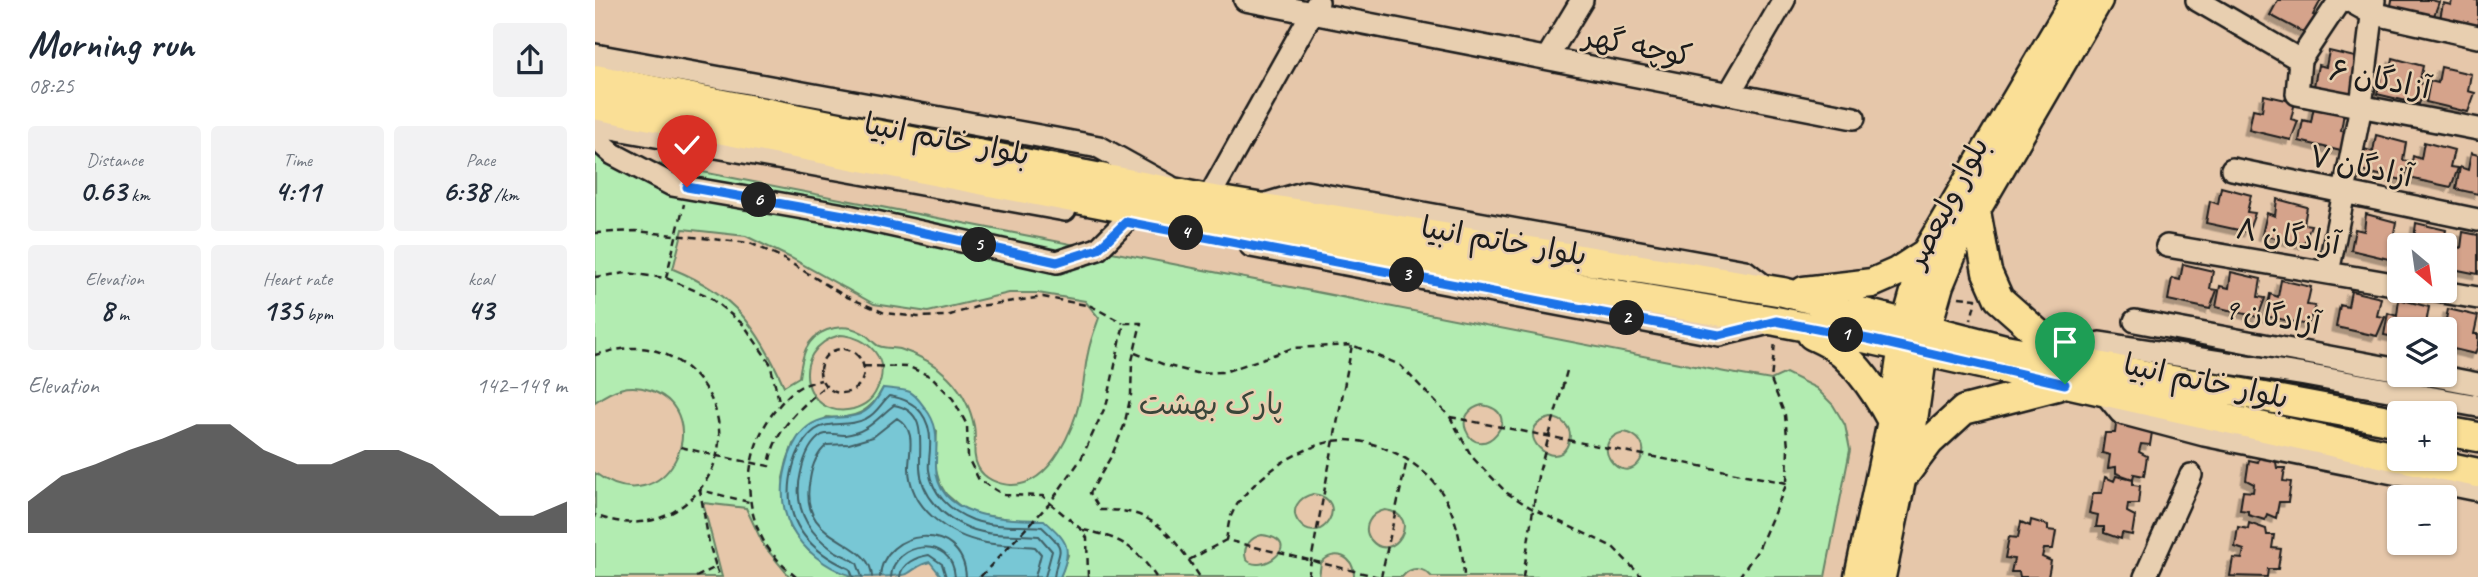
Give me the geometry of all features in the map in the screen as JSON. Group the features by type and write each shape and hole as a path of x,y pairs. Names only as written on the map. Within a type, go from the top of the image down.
{"main road":[{"name":"بلوار ولیعصر","path":"1859,577 1892,421 1915,338 1939,285 1940,245 2075,0"},
{"name":"بلوار ولیعصر","path":"1940,245 1976,211 2098,0"},
{"name":"بلوار خاتم انبیا","path":"595,79 1255,207 1786,323 1915,338 1966,340 2061,369 2387,420"},
{"name":"بلوار خاتم انبیا","path":"595,105 1222,227 1782,293 1915,338"},
{"path":"1901,479 1929,442 1964,410 2061,369 1999,299 1987,272 1976,211"},
{"path":"1782,293 1872,283 1897,272 1940,245"},
{"path":"1782,293 1796,305 1795,314 1786,323 1837,349 1874,388 1892,421"},
{"name":"بلوار ولیعصر","path":"1881,577 1912,427 1915,338"},
{"name":"بلوار خاتم انبیا","path":"2061,369 2103,393 2387,454"},
{"path":"2457,433 2478,437"},
{"path":"2457,469 2478,473"}],"street":[{"name":"کوچه گهر","path":"1245,0 1315,6 1547,58 1854,118"},
{"path":"1547,58 1582,0"},
{"path":"1729,94 1784,0"},
{"name":"آزادگان ۶","path":"2197,0 2300,60 2297,94 2478,129"},
{"path":"2300,60 2340,0"},
{"path":"2349,0 2478,37"},
{"path":"595,55 1099,147 1195,196 1315,6"},
{"path":"2328,273 2361,106 2372,7"},
{"path":"595,125 1126,222 1719,335 1786,323"},
{"path":"595,138 613,154 672,185 844,215 1057,262 1098,249 1126,222"},
{"name":"آزادگان ۷","path":"2232,169 2478,220"},
{"path":"1255,207 1306,192 1745,271 1782,293"},
{"name":"آزادگان ۸","path":"2167,246 2387,283"},
{"path":"2457,294 2478,298"},
{"name":"آزادگان 9","path":"2135,321 2387,368"},
{"path":"2061,369 2100,343 2305,374 2478,406"},
{"path":"2457,380 2478,384"},
{"path":"2103,393 2121,413 2204,435 2478,490"},
{"path":"2145,577 2192,475"}],"path":[{"path":"666,278 687,187"},
{"path":"595,233 635,231 750,243 845,296 885,313 918,317 947,316 979,306 1043,297 1091,306 1124,323 1141,323 1132,361 1131,395 1124,426 1112,455 1090,493 1100,510 1130,512 1164,531 1178,544 1200,577"},
{"path":"595,277 626,273 666,278 708,296 744,325 770,363 780,405"},
{"path":"980,577 1051,503 1081,459 1107,403 1124,323"},
{"path":"1739,577 1758,550 1787,483 1785,415 1772,380 1786,323"},
{"path":"1135,353 1164,365 1196,373 1224,372 1293,348 1352,345 1400,365 1450,417 1472,457 1507,493 1533,509 1613,547 1642,577"},
{"path":"1308,577 1352,345"},
{"path":"595,355 622,347 650,349 677,359 698,377 713,401 719,428 717,456 711,474 687,504 663,517 637,523 611,521 595,515"},
{"path":"835,349 850,350 864,366 862,381 852,391 837,394 825,386 819,372 823,358 835,349"},
{"path":"864,366 909,367 932,377 953,398 967,425 968,458 979,480 1004,495 1043,496 1051,503 1087,538 1088,577"},
{"path":"1523,577 1538,476 1568,367"},
{"path":"796,577 766,545 750,502 750,461 758,439 780,405 801,386 821,380"},
{"path":"681,447 769,466 771,450 782,429 825,386"},
{"path":"1450,417 1787,483"},
{"path":"1226,540 1232,513 1260,478 1293,456 1333,441 1356,441 1407,459 1425,474 1445,499 1458,538 1464,577"},
{"path":"1189,560 1226,540 1380,577 1407,459"},
{"path":"700,490 750,502"},
{"path":"700,490 709,543 720,577"},
{"path":"1081,530 1110,535 1133,548 1156,577"},
{"path":"696,577 716,567"}],"green space":[{"name":"پارک بهشت","path":"595,151 1725,372 1771,380 1786,373 1816,388 1833,405 1845,425 1850,450 1825,577 1432,577 1417,569 1402,577 1354,577 1351,564 1337,555 1326,558 1321,563 1319,577 1060,577 1068,555 1017,520 976,514 961,507 946,494 935,467 937,431 883,388 867,409 845,417 827,417 793,444 783,478 790,527 809,551 843,573 858,577 790,577 764,546 746,508 703,503 722,577 595,577 595,473 621,486 644,486 662,477 675,460 681,441 680,420 670,402 650,390 621,388 595,402","holes":["683,229 746,236 874,304 928,312 1009,293 1038,293 1085,301 1099,318 1089,349 1079,404 1068,436 1050,465 1038,476 1025,483 1010,485 992,480 978,467 974,426 964,399 948,377 926,360 900,349 877,345 853,329 832,328 820,333 809,343 803,355 799,377 784,386 764,346 742,315 728,301 673,269","840,335 860,340 875,351 879,359 881,378 875,393 868,402 853,409 836,410 823,404 813,395 808,382 807,368 812,354 823,343","1482,405 1495,410 1501,417 1497,434 1489,440 1473,440 1466,430 1466,418 1474,408","1555,419 1568,428 1569,441 1563,451 1555,455 1547,453 1539,448 1533,431 1538,423","1624,432 1629,433 1638,438 1643,446 1640,461 1633,468 1624,470 1617,467 1607,453 1608,444 1613,437","1313,494 1325,498 1331,504 1329,520 1316,531 1307,530 1296,518 1295,509 1303,498","1385,510 1397,514 1403,520 1401,537 1388,547 1379,546 1368,535 1367,526 1375,514","1262,535 1275,538 1281,544 1281,550 1269,561 1253,563 1246,559 1245,550 1254,538"]}],"water":[{"path":"883,388 910,392 930,415 936,435 939,483 947,496 976,513 1011,519 1044,520 1058,533 1067,551 1060,577 942,577 930,562 907,574 859,577 831,567 806,548 791,528 784,505 784,480 792,447 800,434 814,422 855,416 865,411 874,403"}],"building":[{"path":"2278,0 2321,0 2313,15 2320,18 2308,35 2270,15"},
{"path":"2392,0 2439,2 2432,21 2390,11"},
{"path":"2452,0 2478,0 2478,33 2439,24 2443,3 2451,5"},
{"path":"2329,51 2359,58 2356,96 2314,86 2318,65 2326,67"},
{"path":"2393,58 2423,66 2419,83 2427,85 2419,104 2377,94 2382,73 2390,75"},
{"path":"2441,67 2471,74 2468,91 2475,93 2468,112 2426,102 2430,81 2438,83"},
{"path":"2264,95 2295,102 2291,119 2298,121 2291,140 2249,130 2253,109 2262,111"},
{"path":"2314,106 2344,113 2341,131 2348,132 2341,151 2299,141 2303,120 2311,122"},
{"path":"2376,135 2406,143 2403,160 2410,162 2403,180 2361,171 2365,149 2373,152"},
{"path":"2424,142 2454,150 2450,167 2458,168 2451,187 2409,178 2413,156 2421,159"},
{"path":"2471,153 2478,155 2478,194 2456,189 2460,167 2468,170"},
{"path":"2221,187 2251,195 2247,212 2255,213 2248,232 2206,223 2210,201 2218,204"},
{"path":"2277,199 2307,207 2304,224 2311,225 2304,244 2262,235 2267,213 2275,216"},
{"path":"2366,214 2396,222 2394,233 2387,233 2387,259 2351,250 2355,229 2364,231"},
{"path":"2416,223 2446,230 2445,233 2415,233"},
{"path":"2463,232 2478,235 2478,274 2457,270 2457,247 2461,248"},
{"path":"2183,264 2213,271 2210,289 2217,290 2210,309 2168,300 2172,278 2180,280"},
{"path":"2231,272 2261,279 2258,297 2265,298 2258,317 2216,307 2220,286 2229,288"},
{"path":"2281,280 2311,287 2307,305 2315,306 2308,325 2266,316 2270,294 2278,297"},
{"path":"2351,291 2381,298 2377,316 2385,317 2377,336 2336,327 2340,305 2348,307"},
{"path":"2399,303 2429,307 2427,317 2387,317 2388,313 2397,316"},
{"path":"2448,309 2478,316 2474,334 2478,334 2475,354 2457,350 2457,317 2446,317"},
{"path":"2117,417 2153,426 2150,445 2141,444 2139,452 2147,456 2144,476 2134,474 2133,479 2116,473 2116,467 2108,468 2110,455 2102,453 2105,433 2115,433"},
{"path":"2260,456 2276,462 2277,468 2285,468 2283,481 2291,482 2288,502 2279,502 2276,518 2267,514 2265,520 2240,510 2243,491 2253,492 2254,484 2246,480 2249,460 2258,462"},
{"path":"2116,476 2133,480 2133,485 2140,486 2138,504 2128,504 2127,512 2135,516 2132,535 2122,533 2121,539 2104,533 2104,527 2096,527 2098,515 2089,513 2093,493 2102,493 2105,477 2114,481"},
{"path":"2031,520 2048,525 2048,530 2056,531 2053,549 2044,549 2042,557 2051,561 2048,577 2020,577 2019,572 2011,572 2014,559 2005,558 2009,537 2018,538 2021,522 2030,526"},
{"path":"2249,523 2266,529 2267,535 2274,535 2272,548 2281,549 2278,569 2268,569 2267,577 2230,576 2233,558 2242,559 2244,550 2235,547 2238,527 2248,529"}],"route":[{"path":"687,187 844,215 1057,262 1098,249 1126,222 1719,335 1776,321 2065,384"}]}
